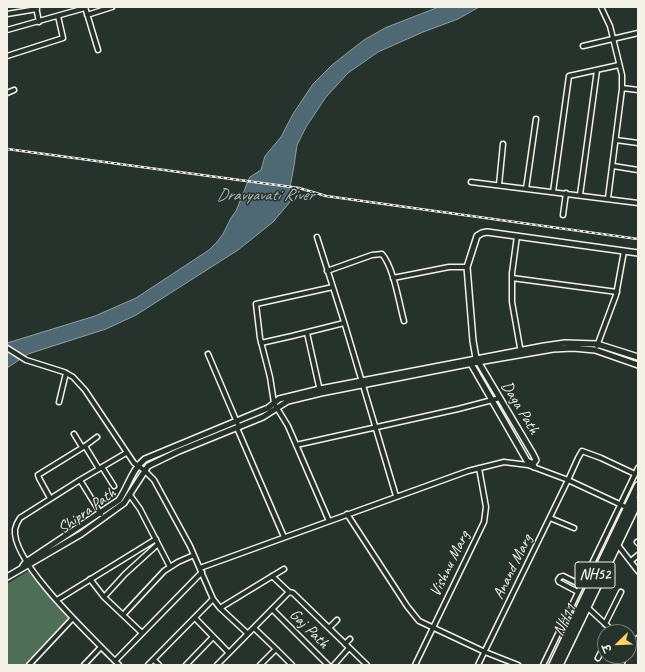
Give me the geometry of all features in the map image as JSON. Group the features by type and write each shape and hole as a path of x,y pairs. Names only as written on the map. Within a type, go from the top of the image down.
{"highway":[{"name":"NH52","path":"553,665 630,508 638,486"},
{"name":"NH11","path":"559,665 617,544 630,508 638,501"}],"street":[{"path":"87,15 112,7"},
{"path":"601,7 610,26 622,75 622,88 608,198"},
{"path":"7,14 36,8 39,22"},
{"path":"7,30 85,8 98,50"},
{"path":"7,56 63,38 58,16"},
{"path":"583,46 638,33"},
{"path":"553,192 569,76 619,65"},
{"path":"580,195 597,70"},
{"path":"622,88 638,90"},
{"path":"7,93 14,90"},
{"path":"526,189 536,119"},
{"path":"616,140 638,143"},
{"path":"499,185 503,144"},
{"path":"613,166 638,170"},
{"path":"472,182 638,203"},
{"path":"563,215 566,193"},
{"path":"477,360 467,267 477,236 487,232 638,252"},
{"path":"517,236 512,278 512,302 521,352"},
{"path":"317,237 396,496"},
{"path":"596,347 617,292 624,251"},
{"path":"327,271 372,255 382,254 393,278 404,321"},
{"path":"393,278 449,267 467,267"},
{"path":"512,278 617,292"},
{"path":"329,521 288,426 275,405 270,377 261,343 256,304 333,287"},
{"path":"261,343 344,323"},
{"path":"307,332 320,391"},
{"path":"80,480 101,516 119,500 138,466 145,459 275,405 320,391 521,352 596,347 638,356 637,364 596,347"},
{"path":"7,348 26,360 66,373 85,390 126,453 134,463 154,480 194,555 213,599 220,608 247,633"},
{"path":"208,354 237,420 238,428 284,537"},
{"name":"Daga Path","path":"477,360 533,454 536,460 534,465"},
{"path":"470,362 527,461 630,508"},
{"path":"59,402 66,373"},
{"path":"296,445 500,398"},
{"name":"Shipra Path","path":"7,577 27,563 81,534 101,516 124,503 148,466 179,451 263,417 275,405"},
{"path":"74,434 114,486"},
{"path":"50,498 38,475 97,437"},
{"name":"Anand Marg","path":"478,665 582,452 600,458 635,474"},
{"path":"119,665 72,619 27,563 17,543 15,530 20,518 50,498 126,453"},
{"path":"115,661 201,570 284,537 468,471 504,462 534,465"},
{"name":"Vishnu Marg","path":"415,665 484,522 486,507 479,468"},
{"path":"543,665 581,584 630,508 635,474 638,468"},
{"path":"130,495 140,509 170,567"},
{"path":"347,514 407,606 419,621 485,652 518,665"},
{"path":"550,518 574,528"},
{"path":"57,600 90,579 157,542"},
{"path":"104,597 157,542"},
{"path":"617,544 638,571"},
{"path":"124,615 164,571 194,555"},
{"path":"631,561 638,555"},
{"path":"220,608 284,569"},
{"path":"272,576 289,592 293,593 367,665"},
{"path":"578,592 559,582 558,580 563,576 581,584"},
{"path":"90,579 104,597 142,633"},
{"path":"217,665 289,592"},
{"path":"587,607 605,624 621,592"},
{"path":"148,665 213,599"},
{"name":"Gaj Path","path":"272,609 328,665"},
{"path":"195,618 229,653"},
{"path":"29,665 72,619"},
{"path":"329,628 337,620"},
{"path":"254,628 292,665"},
{"path":"186,665 213,637"},
{"path":"345,644 350,639"},
{"path":"84,665 101,646"},
{"path":"334,665 350,648"},
{"path":"260,665 276,649"},
{"path":"154,660 159,665"}],"green space":[{"path":"31,569 68,618 24,665 7,665 7,584"}],"water":[{"name":"Dravyavati River","path":"439,7 479,7 458,19 423,32 378,52 348,73 326,97 306,127 297,145 290,187 290,202 273,222 238,250 136,315 106,329 28,354 7,368 7,343 95,316 136,298 209,250 223,234 236,211 250,177 261,170 265,156 281,137 293,114 313,84 332,65 364,40 385,28"}],"railway":[{"path":"7,149 299,188 326,196 638,239"}]}
